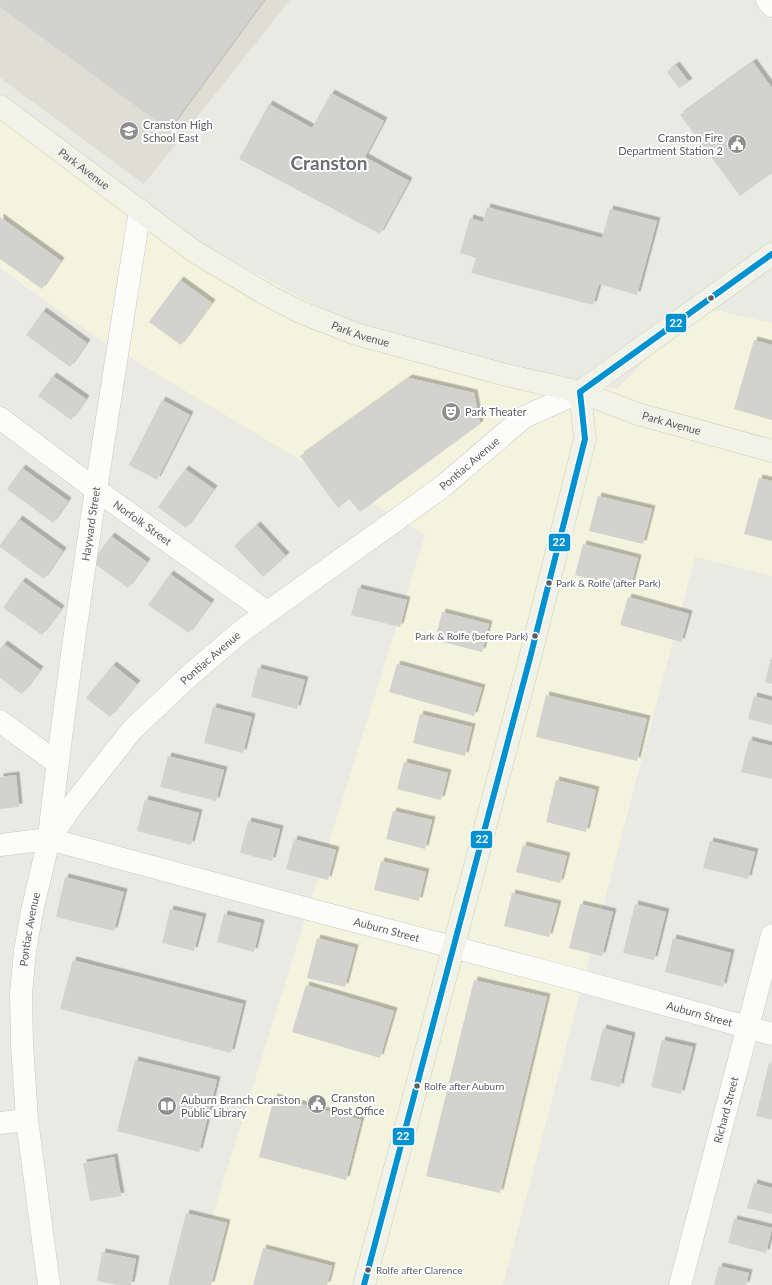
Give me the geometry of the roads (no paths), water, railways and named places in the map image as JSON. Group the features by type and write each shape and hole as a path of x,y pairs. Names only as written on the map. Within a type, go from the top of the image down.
{"main road":[{"name":"Park Avenue","path":"0,106 195,252 269,296 305,314 356,334 506,375 580,392 638,414 772,451"},
{"name":"Pontiac Avenue","path":"580,392 772,254"},
{"path":"364,1285 530,658 585,439 580,392"}],"street":[{"path":"767,0 772,6"},
{"name":"Hayward Street","path":"49,839 57,763 95,489 140,210"},
{"name":"Pontiac Avenue","path":"49,1285 27,1120 21,994 32,911 49,839 75,802 132,730 190,675 242,630 442,487 524,417 580,392"},
{"name":"Norfolk Street","path":"0,418 95,489 267,612"},
{"path":"0,721 57,763"},
{"name":"Auburn Street","path":"0,845 49,839 566,977 772,1034"},
{"name":"Richard Street","path":"680,1285 772,935"},
{"path":"0,1123 27,1120"}],"place":[{"name":"Cranston High School East","path":"129,131"},
{"name":"Cranston Fire Department Station 2","path":"737,144"},
{"name":"Park Theater","path":"451,412"},
{"name":"Park & Rolfe (after Park)","path":"549,583"},
{"name":"Park & Rolfe (before Park)","path":"535,636"},
{"name":"Rolfe after Auburn","path":"417,1086"},
{"name":"Cranston Post Office","path":"317,1104"},
{"name":"Auburn Branch Cranston Public Library","path":"167,1106"},
{"name":"Rolfe after Clarence","path":"368,1270"}],"district":[{"name":"Cranston","path":"329,163"}]}
